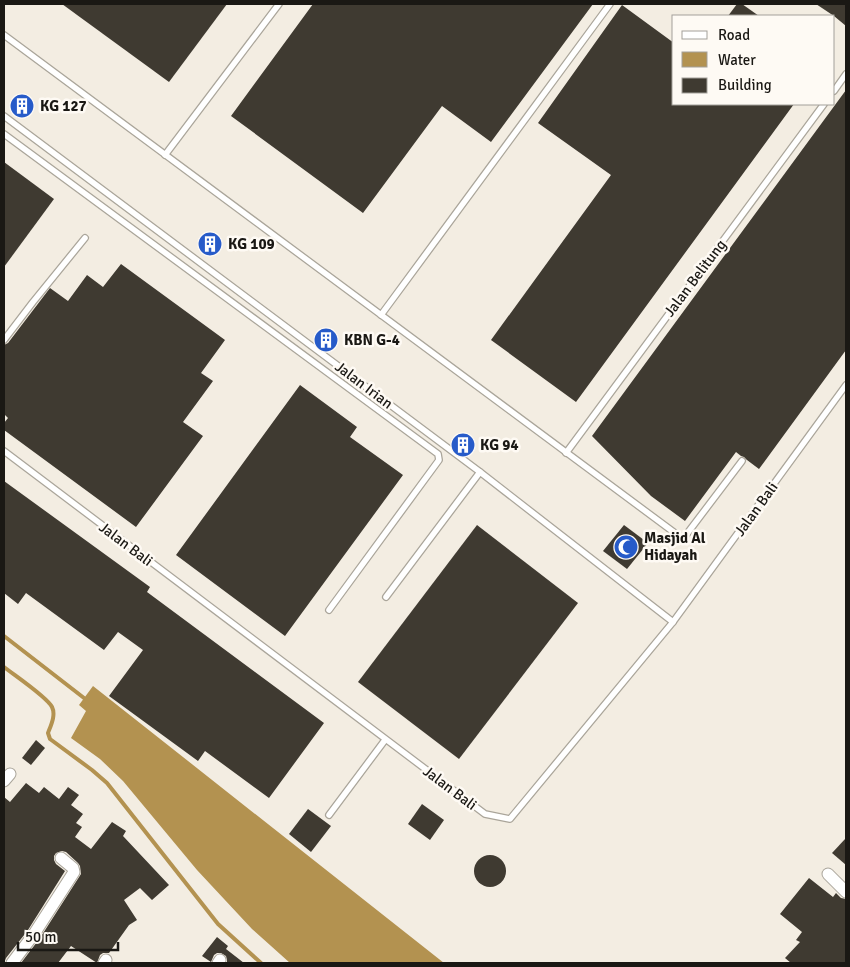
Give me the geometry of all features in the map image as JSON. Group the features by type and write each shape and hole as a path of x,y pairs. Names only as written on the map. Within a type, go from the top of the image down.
{"street":[{"path":"12,963 34,934 74,872 73,868 60,858"},
{"path":"828,874 846,892"}],"lane":[{"path":"165,155 279,4"},
{"path":"381,315 610,4"},
{"path":"4,35 682,539 742,461"},
{"path":"835,90 846,74"},
{"name":"Jalan Belitung","path":"566,453 823,105"},
{"name":"Jalan Irian","path":"4,116 480,472 673,622"},
{"path":"4,134 438,454 439,460 329,610"},
{"path":"4,340 84,238"},
{"name":"Jalan Bali","path":"4,451 485,814 510,819 673,622 846,385"},
{"path":"386,597 480,472"},
{"path":"329,815 385,740"}],"water":[{"path":"93,686 444,963 290,963 252,929 197,870 123,781 100,759 71,738 86,711 79,705"}],"building":[{"path":"62,4 227,4 169,82"},
{"path":"313,4 593,4 491,142 442,106 363,213 231,116"},
{"path":"737,4 742,4 758,15 729,15"},
{"path":"816,4 846,4 846,26 835,15"},
{"path":"622,5 672,42 672,105 793,105 576,402 491,340 611,175 538,123"},
{"path":"846,90 846,350 759,469 736,452 685,521 651,496 592,436"},
{"name":"KG 127","path":"19,98 31,105 25,115 13,108"},
{"path":"4,162 54,199 4,267"},
{"name":"KG 109","path":"208,234 220,242 211,254 200,247"},
{"path":"121,264 225,340 201,373 213,381 183,422 203,436 136,527 4,430 4,423 8,418 4,414 4,345 8,343 50,288 68,301 87,275 103,287"},
{"name":"KBN G-4","path":"325,332 334,339 328,348 318,341"},
{"path":"300,385 357,427 350,437 403,475 285,636 176,555"},
{"name":"KG 94","path":"462,437 471,444 465,453 455,445"},
{"path":"4,481 150,587 147,592 324,723 269,798 205,751 198,761 109,696 143,650 118,632 104,650 26,593 18,604 4,593"},
{"path":"477,525 578,603 459,759 358,682"},
{"name":"Masjid Al Hidayah","path":"624,525 648,543 627,569 603,551"},
{"path":"36,740 45,748 31,765 22,758"},
{"path":"26,783 39,793 44,787 59,799 68,787 79,795 71,805 83,814 76,823 82,827 75,837 91,849 112,822 126,831 123,836 169,885 152,900 140,888 124,900 137,920 129,925 109,953 100,955 97,963 71,946 58,963 21,963 40,938 81,874 78,863 66,852 62,851 56,853 54,860 65,871 28,930 4,963 4,797 10,802"},
{"path":"422,804 444,820 430,840 408,824"},
{"path":"308,809 331,826 311,852 289,834"},
{"path":"846,838 846,865 832,853"},
{"path":"490,855 502,859 506,871 502,883 490,887 478,883 474,871 478,859"},
{"path":"809,878 833,897 836,893 841,898 846,899 846,963 791,963 785,958 800,942 796,940 802,932 780,914"},
{"path":"217,937 228,946 226,949 244,963 227,963 226,956 221,953 214,955 211,962 202,956"}],"waterway":[{"path":"4,636 84,698"},
{"path":"4,667 37,692 52,707 53,717 48,733 50,739 107,783 218,924 261,963"}],"place":[{"name":"KG 127","path":"22,106"},
{"name":"KG 109","path":"210,244"},
{"name":"KBN G-4","path":"326,340"},
{"name":"KG 94","path":"463,445"},
{"name":"Masjid Al Hidayah","path":"626,547"}]}
